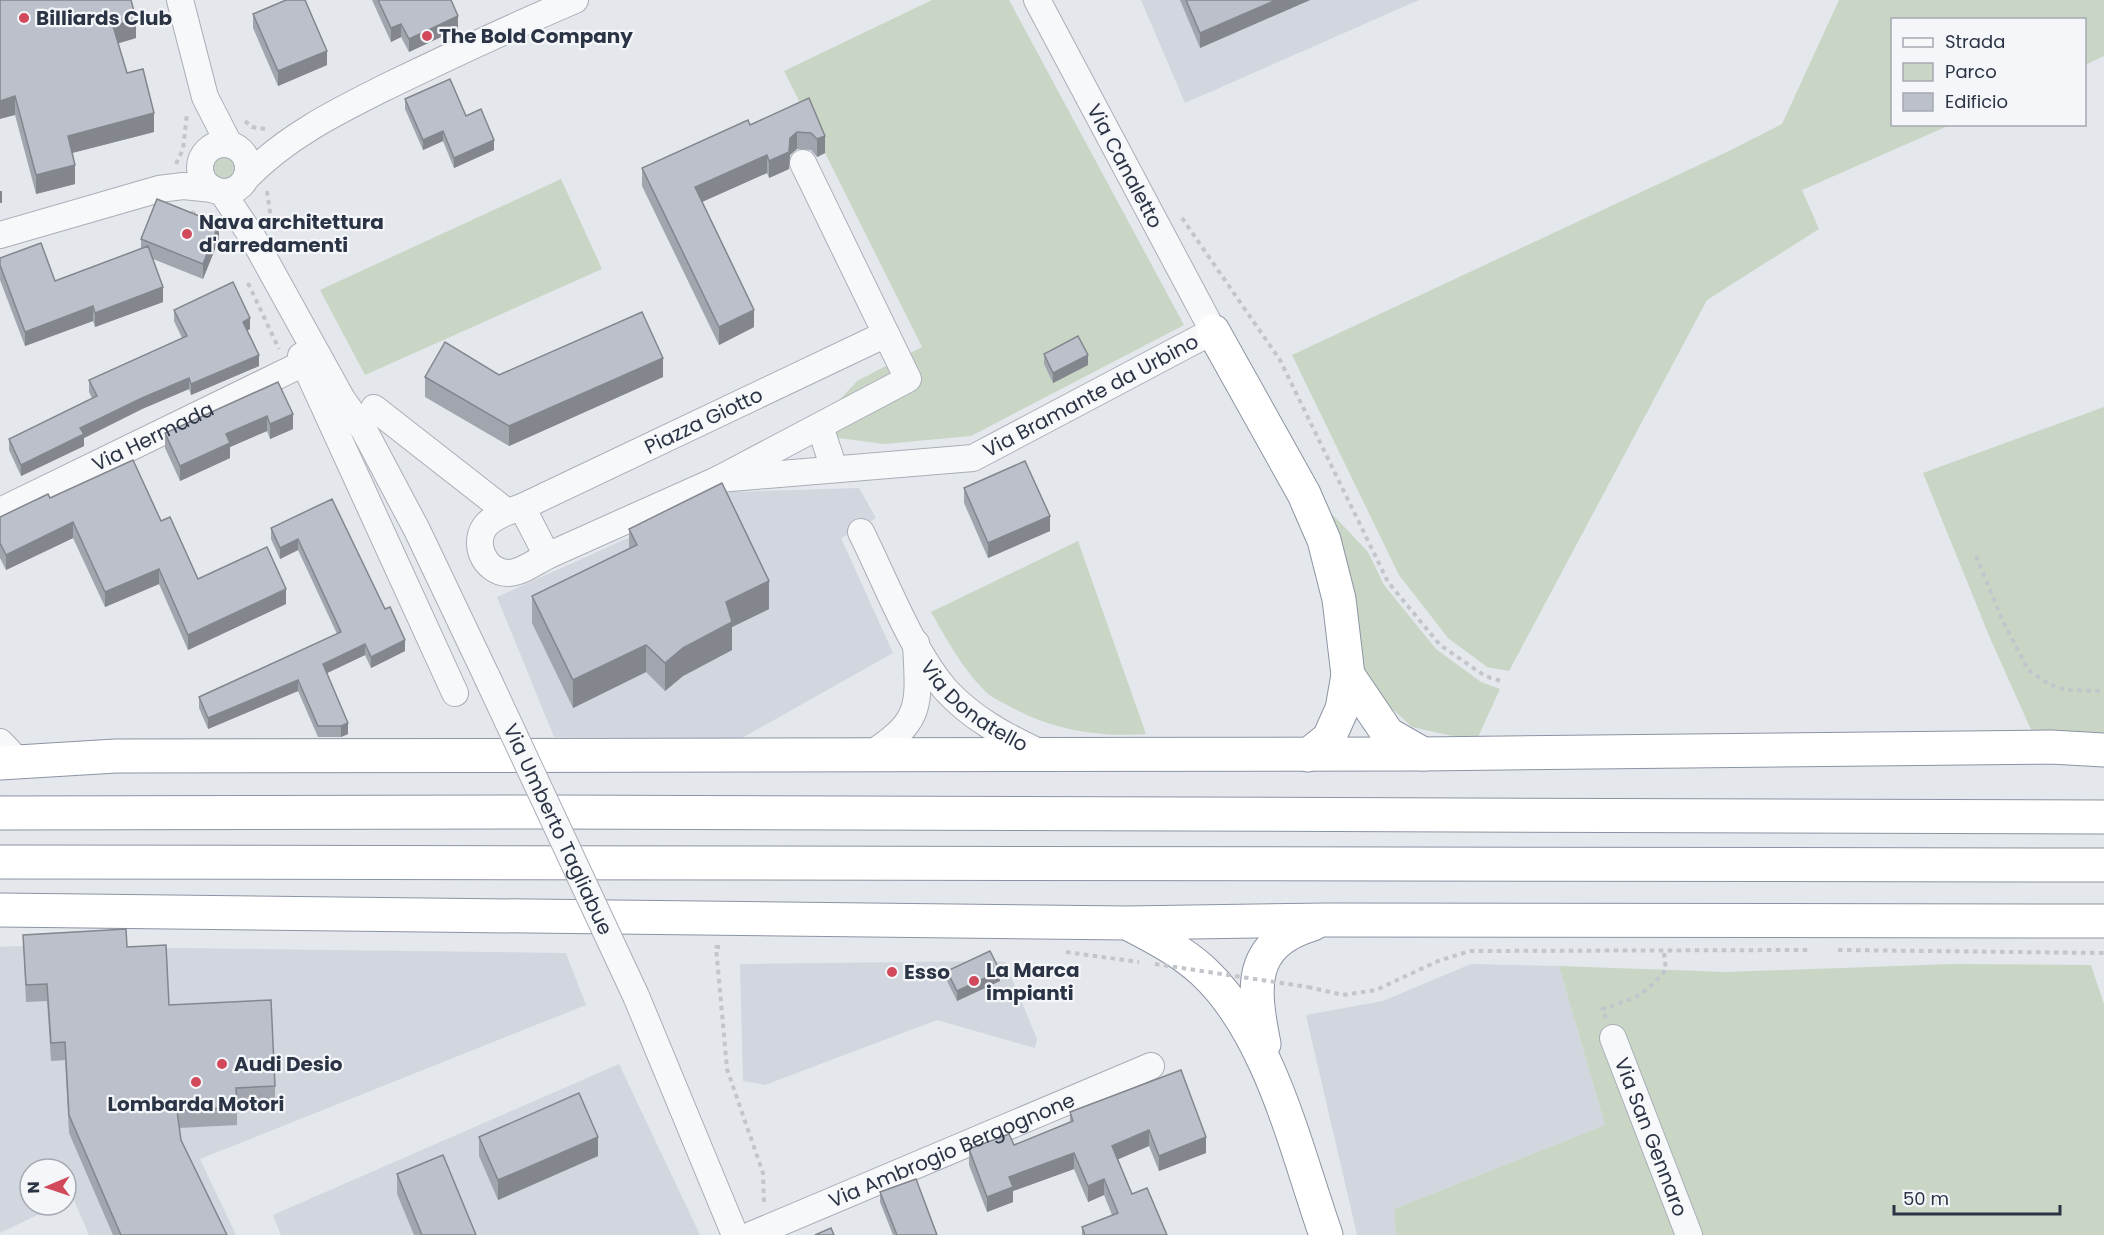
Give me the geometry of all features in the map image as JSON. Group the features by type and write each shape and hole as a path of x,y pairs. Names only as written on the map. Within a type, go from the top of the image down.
{"highway":[{"path":"1213,332 1304,494 1324,540 1339,599 1348,675 1342,709 1329,738 1308,755"},
{"path":"1348,675 1368,708 1388,734 1423,754"},
{"path":"6,756 866,757 2051,747 2104,750"},
{"path":"0,813 575,812 2104,816"},
{"path":"0,862 2104,865"},
{"path":"0,910 1127,923 1327,920 2104,921"},
{"path":"1270,1075 1256,989 1266,954 1279,939 1293,930 1327,920"},
{"path":"1127,923 1164,943 1202,970 1232,1004 1251,1034 1270,1075 1326,1235"}],"street":[{"path":"180,0 196,103 218,152"},
{"path":"166,179 183,186 238,186 278,148 318,121 468,46 576,0"},
{"name":"Via Canaletto","path":"1036,0 1213,332"},
{"path":"0,235 166,179 218,152 318,121"},
{"path":"218,152 201,173 205,183 238,186"},
{"path":"218,152 247,160 238,186"},
{"name":"Via Bramante da Urbino","path":"547,556 719,479 908,379 803,163"},
{"name":"Via Umberto Tagliabue","path":"238,186 342,399 369,419 422,539 636,996 735,1235"},
{"name":"Via Umberto Tagliabue","path":"261,237 304,363 455,693"},
{"name":"Via Bramante da Urbino","path":"719,479 973,458 1213,332"},
{"name":"Piazza Giotto","path":"515,510 886,334"},
{"name":"Via Hermada","path":"0,511 304,363"},
{"path":"342,443 369,419 515,510 547,556 518,571 502,572 490,566 481,552 480,537 488,522 515,510"},
{"path":"820,426 834,470"},
{"name":"Via Donatello","path":"861,532 916,643 945,688 1000,734 1045,755"},
{"name":"Via Donatello","path":"866,757 887,744 911,721 918,691 916,643"},
{"name":"Via San Gennaro","path":"1613,1038 1689,1235"},
{"name":"Via Ambrogio Bergognone","path":"751,1235 1151,1065"}],"path":[{"path":"166,179 183,149 196,103"},
{"path":"242,118 252,127 267,129 275,126"},
{"path":"238,186 267,206 261,237"},
{"path":"185,210 214,224"},
{"path":"1179,214 1214,261 1280,360 1388,582 1440,645 1485,676 1504,682"},
{"path":"1976,556 2002,619 2028,670 2049,684 2065,690 2104,691"},
{"path":"716,947 727,1069 763,1173 766,1198 764,1207"},
{"path":"1155,964 1308,987 1343,995 1376,990 1438,961 1470,951 1812,950"},
{"path":"1834,950 2104,953"},
{"path":"1613,1038 1602,1009 1641,997 1666,970 1664,952"}],"shaded area":[{"path":"1141,0 1419,0 1185,103"},
{"path":"859,488 876,518 841,538 893,653 742,738 554,737 497,597 730,492"},
{"name":"Lombarda Motori","path":"0,947 566,953 586,1005 200,1159 236,1235 89,1235 78,1210 78,1157 18,1157 18,1217 33,1217 0,1233"},
{"path":"1005,962 1037,1039 1035,1048 937,1020 765,1085 743,1081 740,964"},
{"path":"1471,964 1559,966 1605,1125 1394,1209 1396,1235 1357,1235 1306,1015 1383,1001"},
{"path":"619,1064 700,1235 281,1235 273,1215"}],"green space":[{"path":"932,0 1009,0 1184,325 971,436 884,444 808,434 857,381 922,347 784,71"},
{"path":"1839,0 2104,0 2104,56 2086,65 2086,18 1891,18 1891,126 1948,126 1802,190 1819,229 1707,300 1509,671 1487,667 1448,638 1399,575 1292,355 1729,151 1782,124"},
{"path":"224,152 235,156 239,167 235,178 224,182 213,178 209,167 213,156"},
{"path":"561,179 602,269 365,375 320,290"},
{"path":"2104,407 2104,736 2033,734 1990,638 1923,473"},
{"path":"1332,514 1368,552 1384,585 1436,649 1481,682 1500,689 1477,739 1412,727 1385,702 1363,666"},
{"path":"1078,541 1146,734 1092,733 1058,726 1025,714 993,698 962,663 931,612"},
{"path":"1953,964 2091,965 2104,1004 2104,1235 1396,1235 1394,1209 1605,1125 1559,966 1726,972"}],"building":[{"path":"0,0 131,0 136,19 113,26 127,73 143,69 154,113 68,136 75,165 36,175 15,96 0,101"},
{"path":"286,0 305,0 327,51 278,71 253,14"},
{"path":"378,0 451,0 458,16 409,39 401,24 391,28"},
{"path":"1186,0 1276,0 1200,33"},
{"path":"450,79 466,116 481,109 494,140 454,158 443,131 423,140 405,99"},
{"path":"809,98 825,136 817,139 811,133 797,132 790,138 789,152 769,161 767,155 695,187 754,310 719,327 642,168 748,120 750,125"},
{"path":"157,199 219,224 203,264 141,239"},
{"path":"41,243 55,281 148,246 163,287 95,313 93,306 25,332 0,265 0,258"},
{"path":"233,282 250,318 243,322 259,355 191,384 189,378 142,398 80,428 84,434 21,465 9,439 97,396 89,380 187,336 174,310"},
{"path":"642,312 663,358 509,426 425,377 445,342 499,375"},
{"path":"1078,336 1088,355 1053,373 1044,354"},
{"path":"278,382 293,414 270,424 267,416 226,434 230,443 180,466 165,433"},
{"path":"133,460 161,521 170,517 198,579 267,547 286,589 188,635 159,569 105,592 73,522 6,555 0,543 0,517 48,494 50,498"},
{"path":"1025,461 1050,516 988,543 964,488"},
{"path":"722,483 769,581 726,602 732,622 683,648 665,663 646,645 573,680 532,596 637,545 629,529"},
{"path":"332,499 385,609 390,607 405,640 371,657 365,644 323,664 348,723 341,726 318,726 298,680 208,718 199,697 341,632 298,539 280,548 271,528"},
{"path":"126,929 127,947 166,945 169,1005 271,1000 275,1086 236,1088 237,1107 177,1111 181,1140 227,1235 121,1235 69,1115 65,1042 51,1043 47,984 26,985 23,935"},
{"path":"990,951 1000,971 957,991 947,971"},
{"path":"1181,1070 1206,1137 1159,1156 1149,1130 1112,1146 1132,1194 1147,1188 1167,1235 1085,1235 1082,1227 1118,1213 1104,1179 1088,1186 1074,1153 1009,1177 1013,1187 987,1197 969,1149 1009,1134 1014,1145 1073,1121 1070,1112"},
{"path":"579,1093 598,1137 498,1180 479,1137"},
{"path":"443,1155 476,1235 422,1235 397,1174"},
{"path":"916,1179 937,1235 897,1235 880,1192"},
{"path":"831,1228 834,1235 815,1235"}],"place":[{"name":"Billiards Club","path":"24,18"},
{"name":"The Bold Company","path":"427,36"},
{"name":"Nava architettura d'arredamenti","path":"187,234"},
{"name":"Esso","path":"892,972"},
{"name":"La Marca impianti","path":"974,981"},
{"name":"Audi Desio","path":"222,1064"},
{"name":"Lombarda Motori","path":"196,1082"}]}
